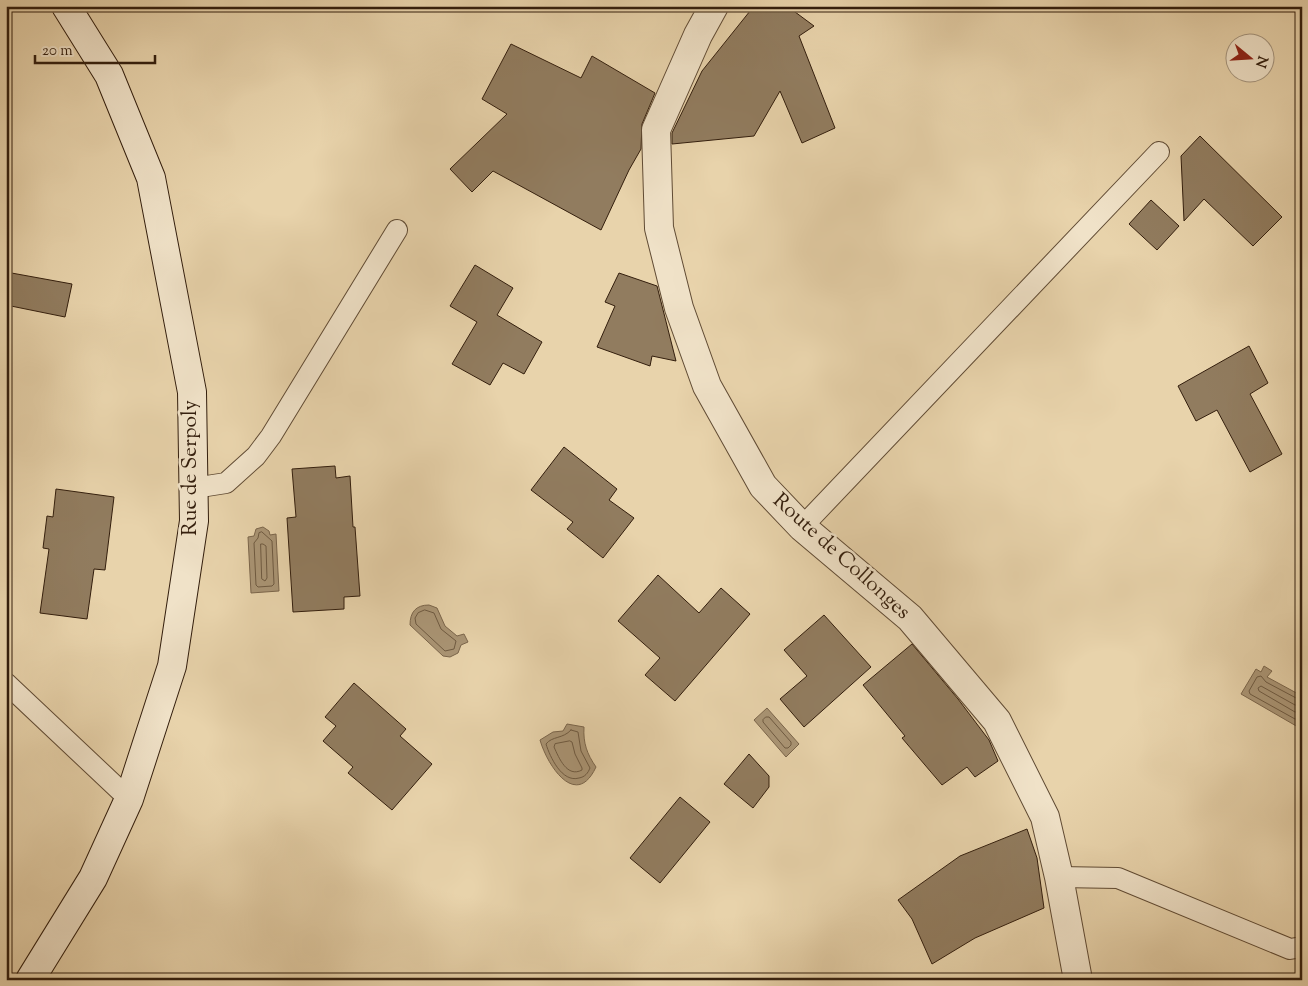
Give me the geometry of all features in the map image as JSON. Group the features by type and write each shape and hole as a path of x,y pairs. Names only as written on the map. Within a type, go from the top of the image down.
{"street":[{"name":"Rue de Serpoly","path":"30,980 93,878 129,799 172,666 194,522 192,392 151,178 109,75 66,6"},
{"name":"Route de Collonges","path":"714,6 698,35 656,130 659,228 679,308 707,386 763,486 802,527 910,618 997,721 1045,817 1059,877 1078,980"}],"lane":[{"path":"802,527 1159,152"},
{"path":"194,488 226,483 256,456 271,436 397,230"},
{"path":"6,683 129,799"},
{"path":"1059,877 1118,878 1290,949 1302,947"}],"water":[{"path":"263,527 269,531 270,535 276,534 279,591 251,593 248,537 254,536 256,529"},
{"path":"429,605 437,608 445,626 457,636 464,634 468,642 461,645 458,653 450,657 443,656 410,625 411,616 415,610 421,606"},
{"path":"1264,666 1272,671 1267,677 1302,696 1302,720 1298,727 1241,694 1256,669 1261,672"},
{"path":"767,708 799,744 786,757 754,720"},
{"path":"567,724 584,727 586,748 596,767 588,779 580,784 571,784 563,779 549,761 540,740 553,732 563,731"}],"building":[{"path":"754,6 787,6 814,26 799,36 835,128 802,143 780,91 754,136 672,144 672,133 702,71"},
{"path":"511,44 581,78 592,56 655,93 642,124 641,149 601,230 493,171 472,192 450,169 507,114 482,99"},
{"path":"1200,136 1282,217 1253,246 1204,199 1184,221 1181,156"},
{"path":"1151,200 1179,226 1157,250 1129,224"},
{"path":"475,265 513,288 497,315 542,342 524,374 503,363 490,385 452,364 477,322 450,306"},
{"path":"6,272 72,284 65,317 6,305"},
{"path":"619,273 657,286 676,361 652,356 650,366 597,347 615,306 605,302"},
{"path":"1249,346 1268,383 1250,394 1282,454 1250,472 1217,410 1196,421 1178,386"},
{"path":"564,447 617,489 609,500 634,518 603,558 567,529 573,522 531,490"},
{"path":"335,466 336,478 350,476 360,596 344,597 344,609 293,612 287,518 296,517 292,469"},
{"path":"56,489 114,497 105,570 94,569 87,619 40,613 49,549 43,548 47,516 53,517"},
{"path":"658,575 699,613 721,588 750,614 675,701 645,675 660,658 618,621"},
{"path":"824,615 871,667 804,727 780,699 807,676 784,650"},
{"path":"912,644 989,740 998,761 975,777 967,767 942,785 902,738 905,736 863,685"},
{"path":"354,683 406,729 400,736 432,764 392,810 348,773 353,767 323,741 336,726 325,717"},
{"path":"749,754 769,776 769,787 753,808 724,784"},
{"path":"680,797 710,822 660,883 630,858"},
{"path":"1027,829 1037,858 1044,908 975,938 932,964 912,919 898,900 960,856"}]}
